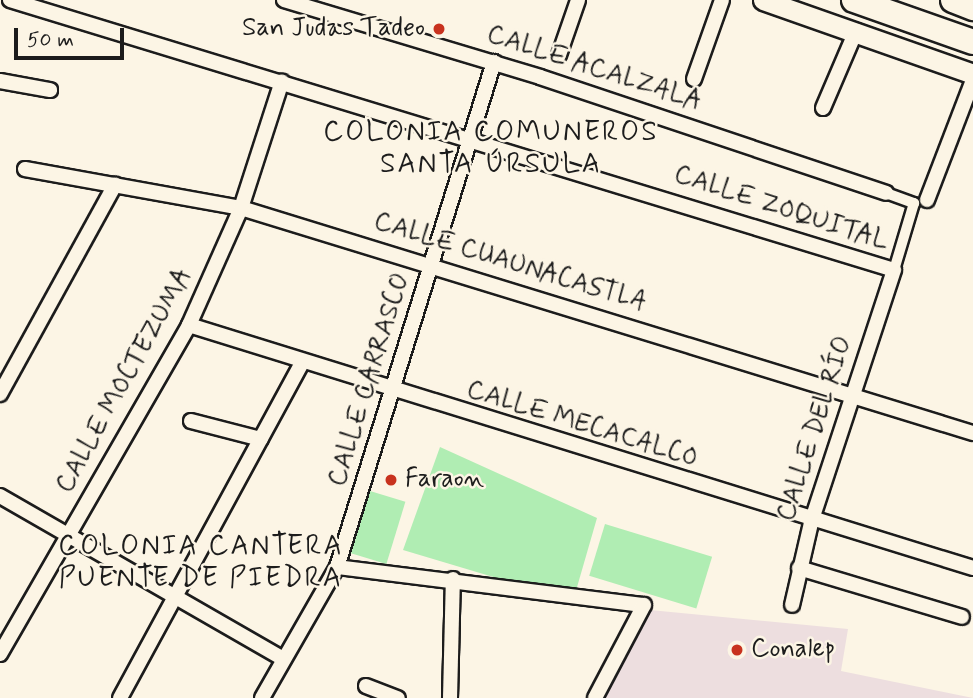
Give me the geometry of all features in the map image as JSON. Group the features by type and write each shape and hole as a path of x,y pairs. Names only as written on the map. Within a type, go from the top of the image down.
{"highway":[{"path":"854,0 973,42"},
{"path":"902,0 973,26"},
{"path":"953,0 973,8"}],"main road":[{"path":"762,0 856,30 973,74"}],"street":[{"name":"CALLE ZOQUITAL","path":"9,0 473,137 894,270"},
{"name":"CALLE ACALZALA","path":"284,0 494,62 886,193"},
{"path":"559,55 578,0"},
{"path":"694,79 722,0"},
{"path":"822,108 856,30"},
{"name":"CALLE CARRASCO","path":"262,698 337,567 473,137 494,62"},
{"path":"0,80 50,90"},
{"path":"927,200 973,80"},
{"name":"CALLE MOCTEZUMA","path":"0,654 189,325 242,208 282,81"},
{"name":"CALLE CUAUNACASTLA","path":"25,169 242,208 852,393 973,433"},
{"path":"0,394 115,185"},
{"path":"886,193 914,203 894,270"},
{"name":"CALLE DEL RÍO","path":"792,606 811,523 894,270"},
{"name":"CALLE MECACALCO","path":"189,325 811,523 967,569"},
{"path":"120,698 302,363"},
{"path":"191,421 261,439"},
{"path":"0,495 283,659"},
{"path":"337,567 453,579 644,605 595,698"},
{"path":"799,568 962,617"},
{"path":"450,698 453,579"},
{"path":"366,685 398,698"}],"shaded area":[{"name":"Conalep","path":"650,610 848,629 841,671 973,698 604,698"}],"green space":[{"path":"440,447 597,518 573,601 403,550"},
{"path":"370,491 405,502 386,564 351,553"},
{"path":"605,524 712,557 696,608 589,576"}],"place":[{"name":"San Judas Tadeo","path":"439,29"},
{"name":"Faraon","path":"391,480"},
{"name":"Conalep","path":"737,650"}],"district":[{"name":"COLONIA COMUNEROS SANTA ÚRSULA","path":"491,149"},
{"name":"COLONIA CANTERA PUENTE DE PIEDRA","path":"201,563"}]}
